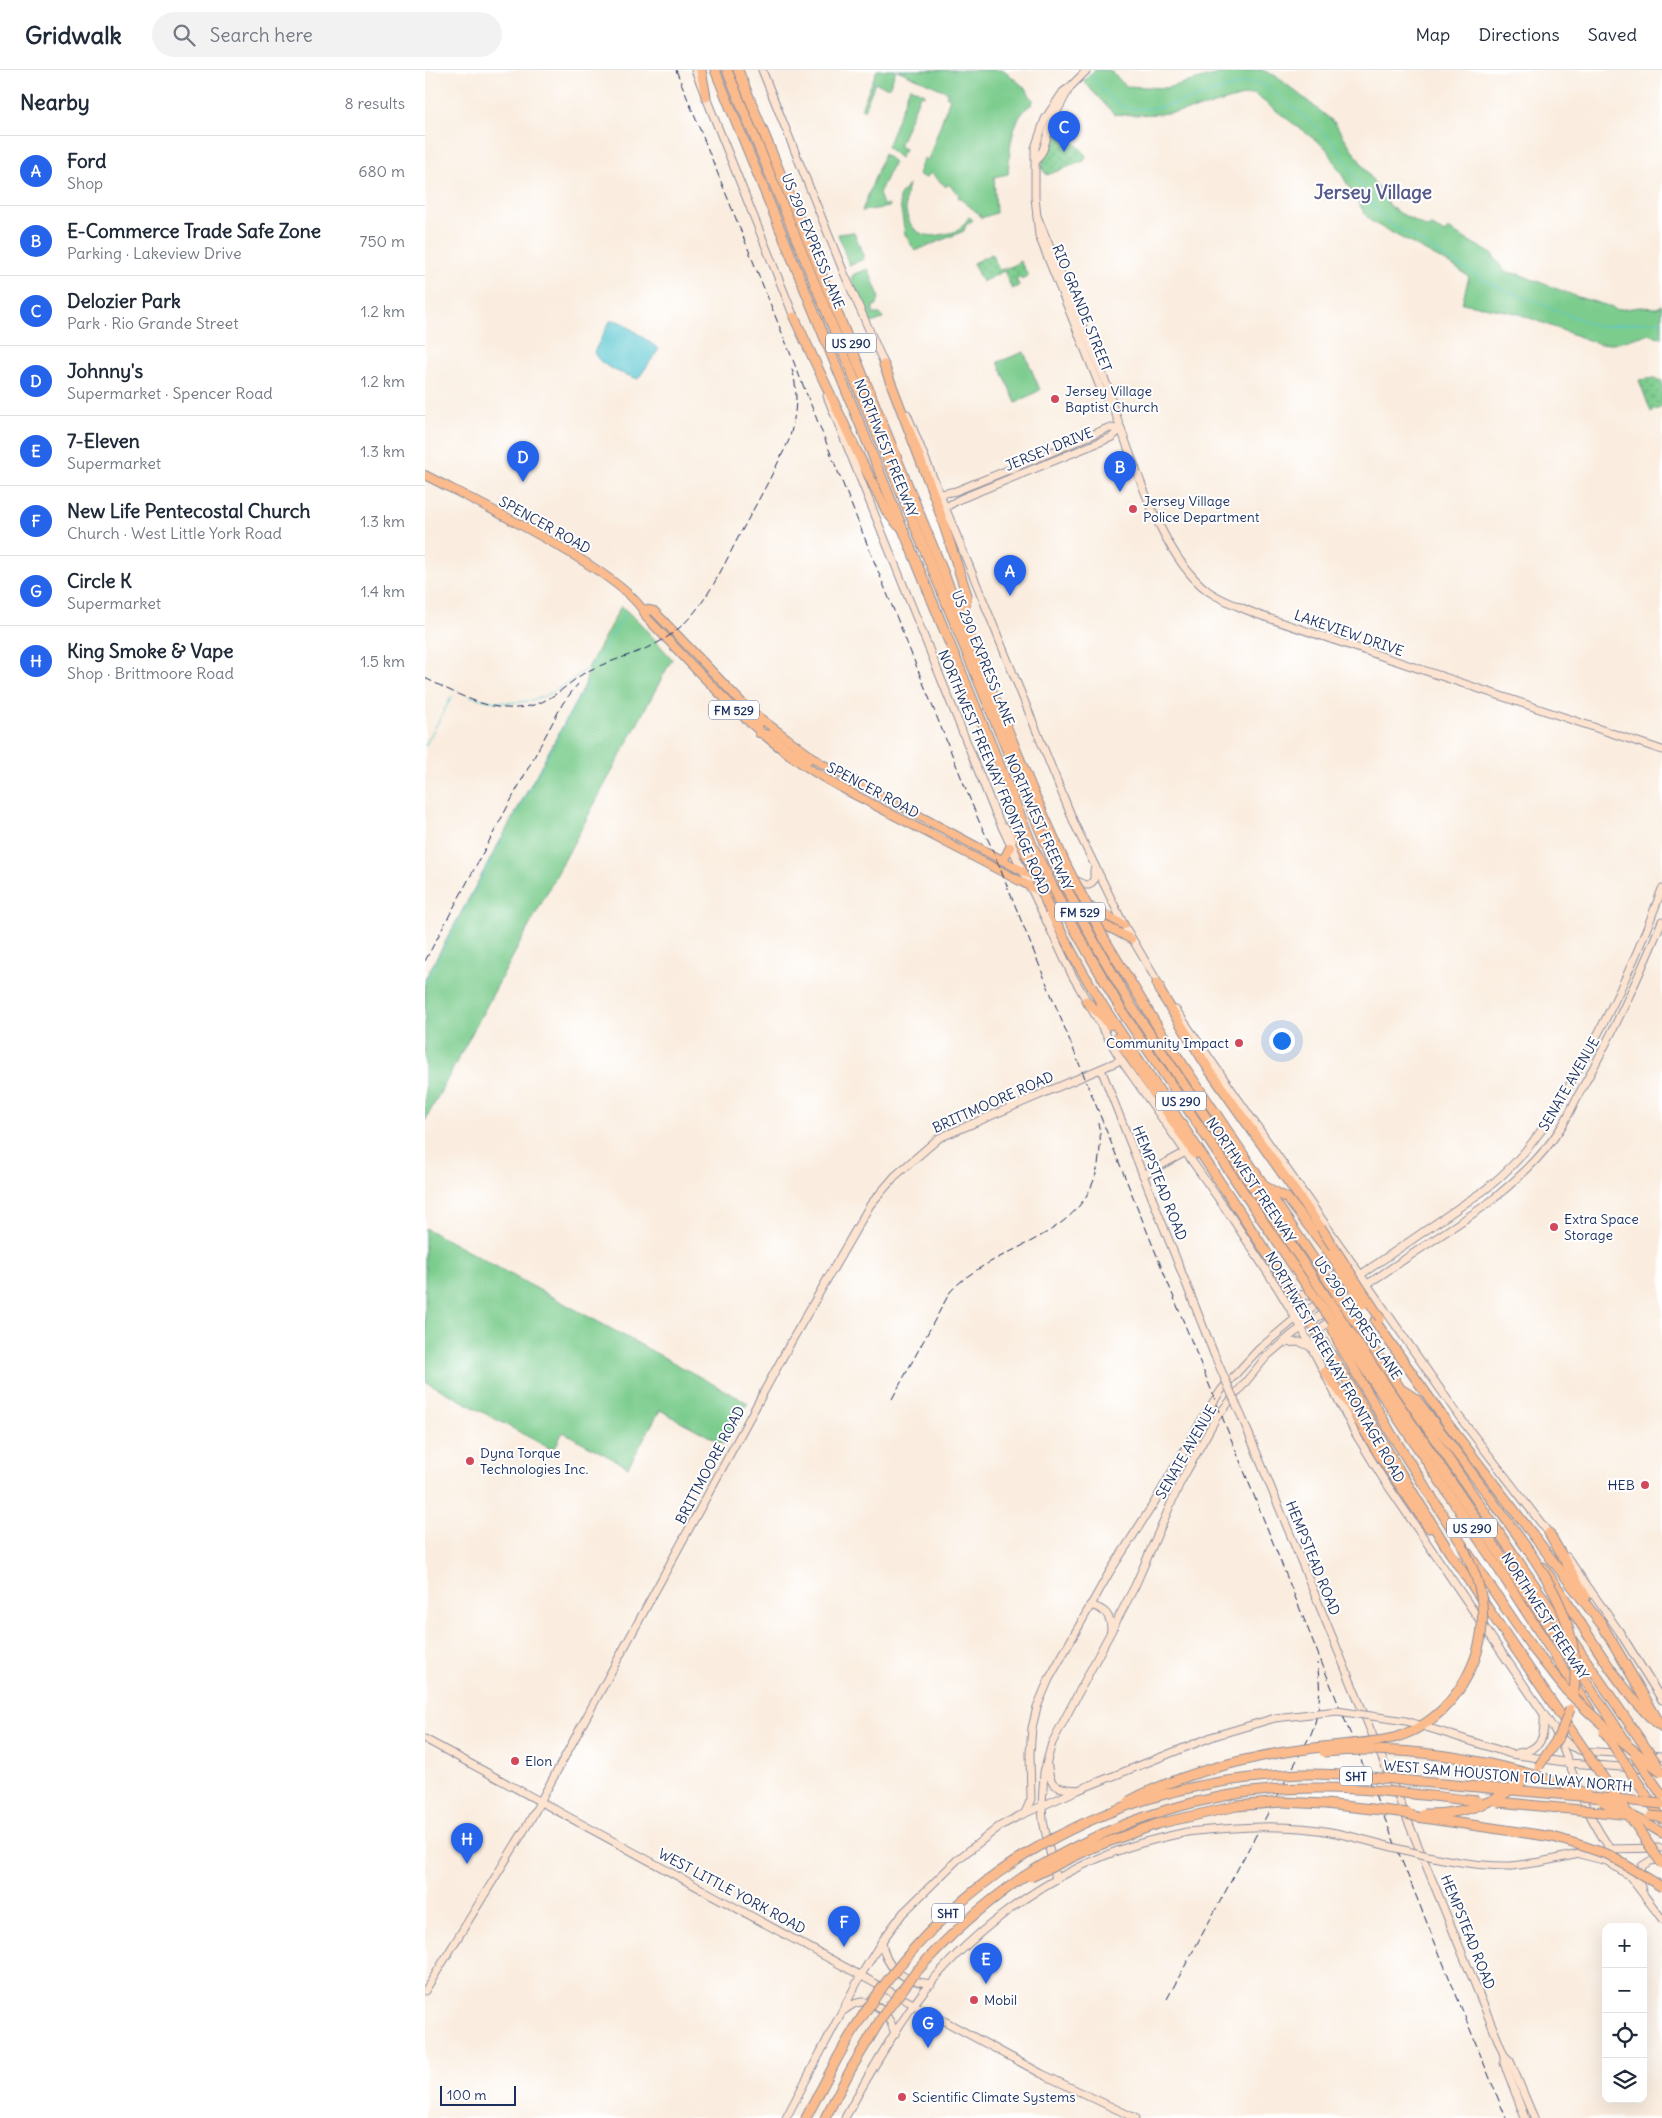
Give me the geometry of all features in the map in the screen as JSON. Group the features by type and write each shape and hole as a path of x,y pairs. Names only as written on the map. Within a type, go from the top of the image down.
{"highway":[{"path":"701,70 706,97"},
{"name":"NORTHWEST FREEWAY","path":"715,70 1033,848 1070,921 1123,1013 1300,1276 1330,1319 1399,1388 1662,1771"},
{"name":"US 290 EXPRESS LANE","path":"727,70 1017,779 1051,857 1088,932 1133,1008 1313,1267 1349,1337 1662,1795"},
{"name":"NORTHWEST FREEWAY","path":"739,70 1040,806 1066,865 1105,940 1149,1014 1264,1185 1313,1267"},
{"path":"795,317 851,440 887,512 906,534"},
{"path":"884,365 932,490 967,595 963,618"},
{"path":"1013,798 1013,822 1020,840 1050,911 1081,971 1263,1247 1346,1378 1397,1467 1451,1552 1662,1864"},
{"path":"1157,983 1161,993 1210,1071 1321,1228 1412,1373 1509,1506 1602,1625"},
{"path":"1086,1002 1104,1018 1167,1116 1233,1208 1248,1224"},
{"path":"1264,1185 1287,1198 1377,1319"},
{"path":"1349,1337 1392,1435 1461,1543 1531,1646 1566,1690 1600,1724 1632,1751 1662,1771"},
{"name":"NORTHWEST FREEWAY","path":"1349,1337 1595,1719 1662,1818"},
{"path":"1325,1372 1346,1400 1381,1458 1431,1532 1451,1552"},
{"path":"1023,1878 1034,1877 1079,1854 1133,1832 1237,1806 1301,1802 1431,1814 1468,1810 1494,1800 1511,1790 1532,1772 1550,1751 1560,1735 1570,1709 1574,1691 1576,1664 1574,1645 1567,1618 1532,1557 1486,1492 1416,1400 1399,1388"},
{"path":"1549,1533 1662,1727"},
{"path":"1102,1814 1149,1790 1220,1766 1289,1751 1382,1741 1412,1731 1440,1711 1465,1682 1475,1661 1482,1632 1481,1595 1477,1580 1461,1543"},
{"path":"1532,1557 1544,1567 1618,1681 1637,1704 1662,1727"},
{"path":"1189,1777 1266,1760 1327,1752 1388,1751 1443,1755 1507,1767 1563,1784 1618,1808 1662,1833"},
{"name":"WEST SAM HOUSTON TOLLWAY NORTH","path":"806,2118 861,2017 903,1960 937,1923 1010,1864 1062,1834 1102,1814 1192,1787 1233,1780 1304,1774 1351,1776 1662,1804"},
{"name":"WEST SAM HOUSTON TOLLWAY NORTH","path":"825,2118 851,2069 884,2014 924,1963 971,1917 1023,1878 1079,1844 1148,1816 1211,1799 1275,1789 1350,1789 1662,1818"},
{"path":"1403,1812 1417,1817 1445,1822 1553,1837 1609,1855 1662,1887"}],"main road":[{"name":"NORTHWEST FREEWAY FRONTAGE ROAD","path":"695,70 994,810 1010,847 1086,1002 1121,1060 1184,1153 1232,1218 1277,1287 1301,1327 1355,1432 1382,1477 1554,1729 1570,1763 1588,1811 1610,1848 1662,1919"},
{"path":"763,70 844,273 941,494 1057,780 1092,861 1123,925 1157,983 1339,1241 1461,1419 1587,1583 1662,1700"},
{"name":"RIO GRANDE STREET","path":"1087,70 1070,87 1051,123 1043,150 1036,160 1035,197 1039,236 1102,392 1113,407 1121,429"},
{"name":"JERSEY DRIVE","path":"941,494 1033,460 1108,428 1121,429"},
{"name":"JERSEY DRIVE","path":"946,506 1112,437 1121,429"},
{"name":"LAKEVIEW DRIVE","path":"1121,429 1170,547 1187,571 1209,591 1256,614 1662,750"},
{"name":"SPENCER ROAD","path":"425,475 578,557 625,590 644,609 647,617 724,700 759,733 794,760 829,782 1131,939"},
{"name":"SPENCER ROAD","path":"644,609 654,611 748,710 820,762 999,860 1123,925"},
{"path":"748,710 758,723 759,733 770,736 789,750 809,760 820,762"},
{"path":"994,810 1019,851 1027,858 1089,885 1095,876 1092,861"},
{"path":"999,860 1005,857 1010,847"},
{"name":"SENATE AVENUE","path":"1025,1813 1031,1799 1030,1753 1032,1728 1037,1707 1049,1679 1090,1605 1212,1403 1245,1363 1296,1318 1486,1189 1505,1173 1533,1142 1548,1122 1616,1000 1638,952 1662,889"},
{"name":"SENATE AVENUE","path":"1056,1879 1043,1821 1043,1783 1047,1760 1059,1727 1135,1586 1180,1483 1216,1418 1267,1356 1301,1327 1486,1205 1535,1161 1560,1130 1602,1054 1626,1005 1662,921"},
{"name":"BRITTMOORE ROAD","path":"425,1991 540,1802 787,1348 870,1205 895,1176 939,1138 1121,1060"},
{"name":"HEMPSTEAD ROAD","path":"1101,1069 1214,1354 1245,1422 1504,2055 1504,2063 1525,2118"},
{"path":"1143,1175 1184,1153"},
{"path":"1277,1287 1306,1297 1335,1278 1341,1266 1339,1241"},
{"path":"1318,1359 1315,1342 1324,1325 1358,1298 1368,1300 1384,1308"},
{"path":"1282,1343 1300,1342 1311,1347"},
{"path":"1090,1605 1107,1612 1111,1621 1111,1630"},
{"path":"786,2118 861,1975 882,1941 903,1913 957,1860 1000,1826 1025,1813 1214,1736 1275,1718 1337,1711 1406,1721 1511,1754 1570,1763 1662,1771"},
{"path":"1511,1754 1531,1750 1541,1741 1545,1730 1544,1714"},
{"path":"1554,1729 1570,1746 1581,1751 1662,1756"},
{"name":"WEST LITTLE YORK ROAD","path":"425,1739 1042,2074 1135,2118"},
{"path":"1047,1760 1050,1779 1054,1785 1060,1788 1078,1790"},
{"path":"845,2118 874,2066 915,2004 959,1954 1006,1912 1056,1879 1118,1850 1187,1832 1244,1826 1305,1828 1335,1833 1450,1861 1473,1864 1512,1866 1610,1848 1662,1848"},
{"path":"1575,1854 1594,1856 1607,1861 1631,1878"},
{"path":"1643,1894 1639,1879 1642,1866 1650,1861 1662,1860"},
{"path":"882,1941 885,1959 890,1965 911,1980 931,1984"},
{"path":"842,2013 855,2002 861,2000 868,2002 882,2011 892,2022 895,2034"},
{"name":"HEMPSTEAD ROAD","path":"1504,2055 1510,2061 1534,2118"}],"green space":[{"path":"877,70 896,70 889,88 875,83 864,110 861,109"},
{"path":"897,70 1004,70 1025,88 1033,100 1015,126 1008,174 994,177 996,213 981,218 979,214 958,197 959,194 948,184 946,187 931,173 925,178 918,174 924,158 928,160 950,98 946,96 948,92"},
{"path":"1095,70 1110,70 1126,86 1166,88 1233,70 1262,70 1276,76 1334,122 1389,205 1398,212 1428,228 1430,225 1445,233 1448,229 1492,254 1504,271 1521,275 1616,310 1640,307 1657,308 1662,305 1662,338 1649,334 1616,343 1599,344 1516,313 1462,303 1469,277 1455,267 1372,222 1365,214 1326,148 1254,94 1185,111 1144,115 1114,114 1083,81"},
{"path":"910,87 925,94 924,96 920,95 899,146 905,149 900,158 887,147"},
{"path":"1051,133 1063,135 1073,142 1086,157 1084,161 1047,175 1041,168"},
{"path":"884,154 894,162 879,193 883,205 889,205 889,207 862,211"},
{"path":"908,185 905,206 907,215 910,223 923,234 932,236 952,233 962,227 969,217 973,220 966,225 964,231 915,251 905,234 899,197"},
{"path":"854,232 864,257 862,260 849,265 838,234"},
{"path":"992,254 999,270 1013,266 1020,261 1028,275 1022,280 1020,277 1016,278 1019,286 1012,289 1004,271 982,282 973,263"},
{"path":"868,269 879,296 877,305 873,306 873,314 880,314 883,319 871,323 851,278 854,274"},
{"path":"1024,352 1040,390 1016,403 998,362"},
{"path":"1654,378 1662,381 1662,407 1651,412 1639,380"},
{"path":"621,606 639,622 672,659 425,1121 425,979 585,685 589,666"},
{"path":"425,1228 748,1403 723,1444 660,1410 628,1467 563,1432 555,1447 549,1448 425,1381"}],"water":[{"path":"614,320 623,323 659,349 638,379 606,366 594,352 610,321"}],"waterway":[{"path":"1087,72 1112,100 1125,108 1163,107 1248,82 1265,85 1334,143 1374,207 1389,223 1489,283 1599,327 1658,321 1662,323"},
{"path":"469,696 502,702 517,702 545,696 571,680 598,659 607,647 625,614"},
{"path":"425,983 580,696 589,683"},
{"path":"425,746 452,696"}],"railway":[{"path":"676,70 1506,2118"},
{"path":"425,678 484,704 515,708 530,706 552,697 590,670 643,650 673,633 694,612 712,587 789,440 796,404 792,369"},
{"path":"425,961 563,703 578,684"},
{"path":"892,1399 950,1292 968,1276 1057,1226 1075,1210 1089,1191 1098,1165 1100,1149 1098,1123"},
{"path":"1167,1999 1311,1734 1317,1716 1319,1699 1317,1663"}],"place":[{"name":"Delozier Park","path":"1064,152"},
{"name":"Jersey Village Baptist Church","path":"1055,399"},
{"name":"Johnny's","path":"523,482"},
{"name":"E-Commerce Trade Safe Zone","path":"1120,492"},
{"name":"Jersey Village Police Department","path":"1133,509"},
{"name":"Ford","path":"1010,596"},
{"name":"Community Impact","path":"1239,1043"},
{"name":"Extra Space Storage","path":"1554,1227"},
{"name":"Dyna Torque Technologies Inc.","path":"470,1461"},
{"name":"HEB","path":"1645,1485"},
{"name":"Elon","path":"515,1761"},
{"name":"King Smoke & Vape","path":"467,1864"},
{"name":"New Life Pentecostal Church","path":"844,1947"},
{"name":"7-Eleven","path":"986,1984"},
{"name":"Mobil","path":"974,2000"},
{"name":"Circle K","path":"928,2048"},
{"name":"Scientific Climate Systems","path":"902,2097"}],"district":[{"name":"Jersey Village","path":"1373,192"}]}
